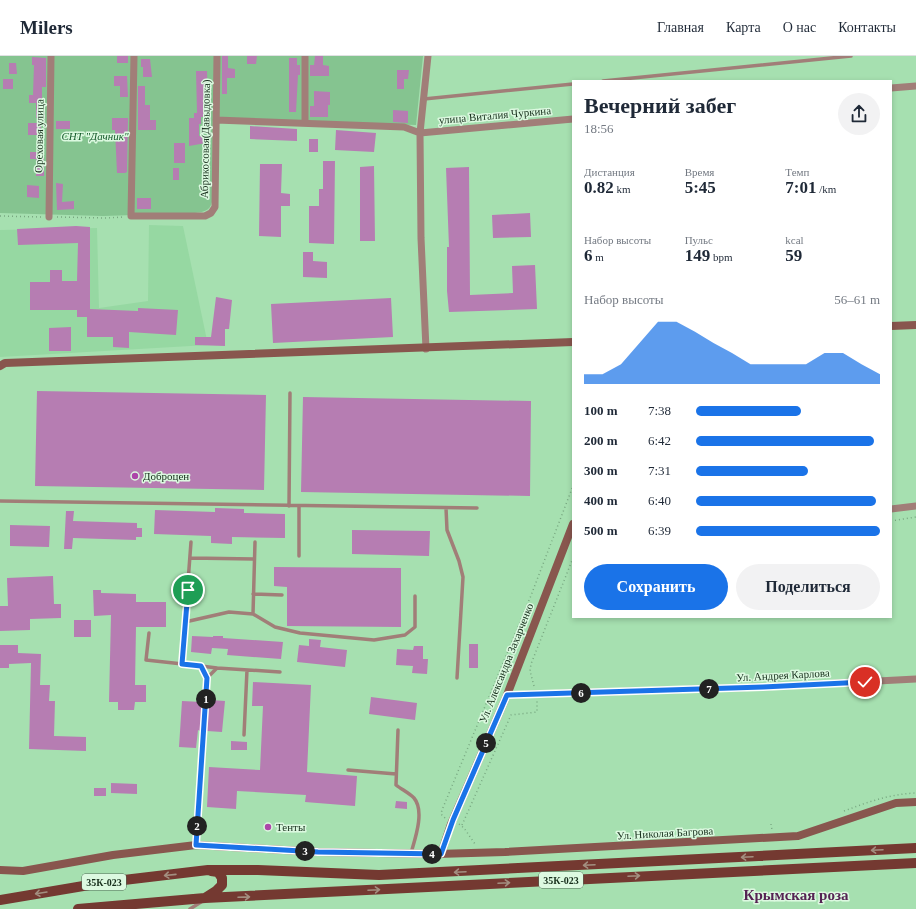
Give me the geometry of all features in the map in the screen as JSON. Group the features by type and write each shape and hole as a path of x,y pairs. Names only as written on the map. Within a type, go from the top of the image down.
{"main road":[{"name":"35К-023","path":"1,899 107,882 208,870 258,870 341,875 387,875 916,848"},
{"name":"35К-023","path":"78,909 140,907 205,898 916,863"},
{"path":"205,898 222,885 222,878 218,872 208,870"}],"street":[{"name":"Ореховая улица","path":"49,217 51,56"},
{"path":"131,216 134,56"},
{"name":"Абрикосовая(Давыдовка)","path":"131,216 205,216 211,213 215,207 217,56"},
{"path":"305,56 306,122"},
{"path":"426,349 421,232 420,133 428,56"},
{"path":"892,88 916,86"},
{"name":"улица Виталия Чуркина","path":"420,133 572,119"},
{"path":"216,120 306,122 404,127 420,133"},
{"path":"892,326 916,324"},
{"path":"0,366 5,363 426,349 572,342"},
{"path":"892,509 916,506"},
{"name":"Ул. Александра Захарченко","path":"441,854 453,820 507,695 572,527"},
{"name":"Ул. Андрея Карлова","path":"507,695 755,688 916,679"},
{"name":"Ул. Николая Багрова","path":"0,870 23,871 113,855 196,845 318,852 441,854 798,836 896,803 916,802"}],"lane":[{"path":"613,80 851,56"},
{"path":"424,99 572,84"},
{"path":"289,506 290,393"},
{"path":"0,501 477,508"},
{"path":"299,506 299,556"},
{"path":"446,508 447,530 460,561 464,578 457,678"},
{"path":"182,664 191,542"},
{"path":"253,614 255,542"},
{"path":"190,558 254,560"},
{"path":"254,594 282,595"},
{"path":"185,622 229,612 253,614 274,627 300,633 374,640 405,635 415,627 415,596"},
{"path":"149,633 146,660 217,668 280,672"},
{"path":"196,845 207,678 201,666"},
{"path":"207,678 217,668"},
{"path":"244,735 247,670"},
{"path":"398,730 396,785 414,798 419,810 417,829 410,854"},
{"path":"348,770 396,774"},
{"path":"190,909 205,898"}],"path":[{"path":"0,216 107,218 131,216"},
{"path":"479,847 462,825 453,820 444,818 441,814 442,810 530,598 572,489"},
{"path":"892,521 916,517"},
{"path":"837,814 882,797 900,793 916,793"},
{"path":"771,824 772,831 777,831"}],"shaded area":[{"path":"149,225 183,226 208,345 0,357 0,230 97,228 99,308 148,301"}],"green space":[{"name":"СНТ \"Дачник\"","path":"0,56 423,56 416,125 213,118 212,202 208,209 195,213 103,216 0,213"}],"building":[{"path":"117,56 128,56 128,63 117,63"},
{"path":"222,56 228,56 228,68 235,69 235,78 227,78 227,94 222,94"},
{"path":"247,56 257,56 256,64 247,64"},
{"path":"315,56 323,56 323,65 329,66 329,76 310,76 310,65 314,65"},
{"path":"32,57 46,58 46,87 42,87 42,105 44,105 45,118 36,118 36,103 29,103 29,95 33,95 34,65 32,65"},
{"path":"289,58 297,58 297,65 300,65 296,112 289,112"},
{"path":"141,59 150,59 152,77 143,77"},
{"path":"9,63 16,63 17,74 9,74"},
{"path":"397,70 409,70 408,79 404,79 404,89 397,89"},
{"path":"196,71 207,71 208,105 205,105 205,117 201,117 201,124 199,124 199,136 206,136 206,143 189,146 189,118 194,118 194,113 197,113"},
{"path":"114,76 127,76 128,97 120,97 120,86 114,86"},
{"path":"3,79 13,79 13,89 3,89"},
{"path":"138,86 145,86 145,105 150,105 150,120 156,120 156,130 138,130"},
{"path":"314,91 330,92 328,117 310,117 310,106 314,106"},
{"path":"393,110 408,111 408,123 393,122"},
{"path":"112,118 128,118 127,172 125,173 117,173 115,130 112,130"},
{"path":"56,121 70,121 70,129 56,129"},
{"path":"28,123 41,123 41,135 28,135"},
{"path":"250,126 297,129 297,141 250,139"},
{"path":"336,130 376,133 374,152 335,150"},
{"path":"309,139 318,139 318,152 309,152"},
{"path":"174,143 185,143 185,163 174,163"},
{"path":"30,152 44,152 44,176 36,176 36,159 30,159"},
{"path":"323,161 335,161 334,244 309,243 309,206 319,206 319,189 323,189"},
{"path":"260,164 282,164 281,193 290,194 290,206 281,206 281,237 259,236"},
{"path":"374,166 375,241 360,241 360,167"},
{"path":"469,167 470,295 513,293 512,266 535,265 537,309 449,312 447,291 447,247 449,247 446,168"},
{"path":"173,168 179,168 179,180 173,180"},
{"path":"56,183 63,184 62,202 74,201 74,209 57,210"},
{"path":"27,185 39,186 39,198 27,197"},
{"path":"137,198 151,198 151,209 137,209"},
{"path":"530,213 531,237 493,238 492,215"},
{"path":"76,226 90,227 90,309 138,311 138,308 178,310 176,335 129,332 129,348 113,347 113,337 87,337 87,317 77,317 77,310 30,310 30,282 50,282 50,270 62,270 62,281 77,281 78,243 18,245 17,229"},
{"path":"303,252 313,252 313,261 327,262 327,278 303,277"},
{"path":"216,297 232,300 229,329 225,329 225,346 195,345 195,337 211,337"},
{"path":"391,298 393,337 273,343 271,304"},
{"path":"71,327 71,351 49,351 49,328"},
{"path":"37,391 266,395 264,490 35,486"},
{"path":"303,397 531,401 530,496 301,492"},
{"path":"215,508 244,509 244,513 285,514 285,538 232,537 232,544 211,543 211,536 154,534 155,510 215,512"},
{"path":"66,511 74,511 73,521 137,523 137,528 142,528 142,537 136,537 136,540 73,538 72,549 64,549"},
{"path":"10,525 50,526 49,547 10,546"},
{"path":"352,530 430,531 429,556 352,554"},
{"path":"274,567 401,568 401,627 287,626 287,587 274,586"},
{"path":"53,576 54,604 61,604 61,618 30,619 30,630 0,631 0,606 8,606 7,578"},
{"path":"93,590 101,590 101,593 136,594 136,602 166,602 166,627 136,627 135,685 146,685 146,702 135,702 134,710 118,710 118,702 109,702 111,615 94,616"},
{"path":"74,620 91,620 91,637 74,637"},
{"path":"192,636 223,636 223,638 283,642 281,659 227,655 228,649 212,648 211,654 191,652"},
{"path":"309,639 321,640 320,647 347,650 345,667 297,662 299,645 309,646"},
{"path":"469,644 478,644 478,668 469,668"},
{"path":"0,645 18,645 18,653 41,654 40,685 50,685 49,701 55,701 54,736 86,737 86,751 29,749 31,663 9,664 9,668 0,668"},
{"path":"414,646 423,646 423,659 428,659 427,674 412,673 413,666 396,665 397,649 413,650"},
{"path":"253,682 311,685 307,772 357,776 355,806 305,802 306,795 237,791 236,809 207,807 209,767 260,770 263,706 252,706"},
{"path":"371,697 417,703 415,720 369,714"},
{"path":"211,700 225,701 222,732 207,731 209,703 211,703"},
{"path":"182,701 202,702 200,731 198,730 196,748 179,747"},
{"path":"231,741 247,742 247,750 231,750"},
{"path":"111,783 137,784 137,794 111,793"},
{"path":"94,788 106,788 106,796 94,796"},
{"path":"396,801 407,802 407,809 395,808"}],"place":[{"name":"Доброцен","path":"135,476"},
{"name":"Тенты","path":"268,827"}],"district":[{"name":"Крымская роза","path":"796,895"}],"route":[{"path":"188,590 182,664 201,666 207,678 196,845 318,852 441,854 453,820 507,695 763,687 865,682"}]}
